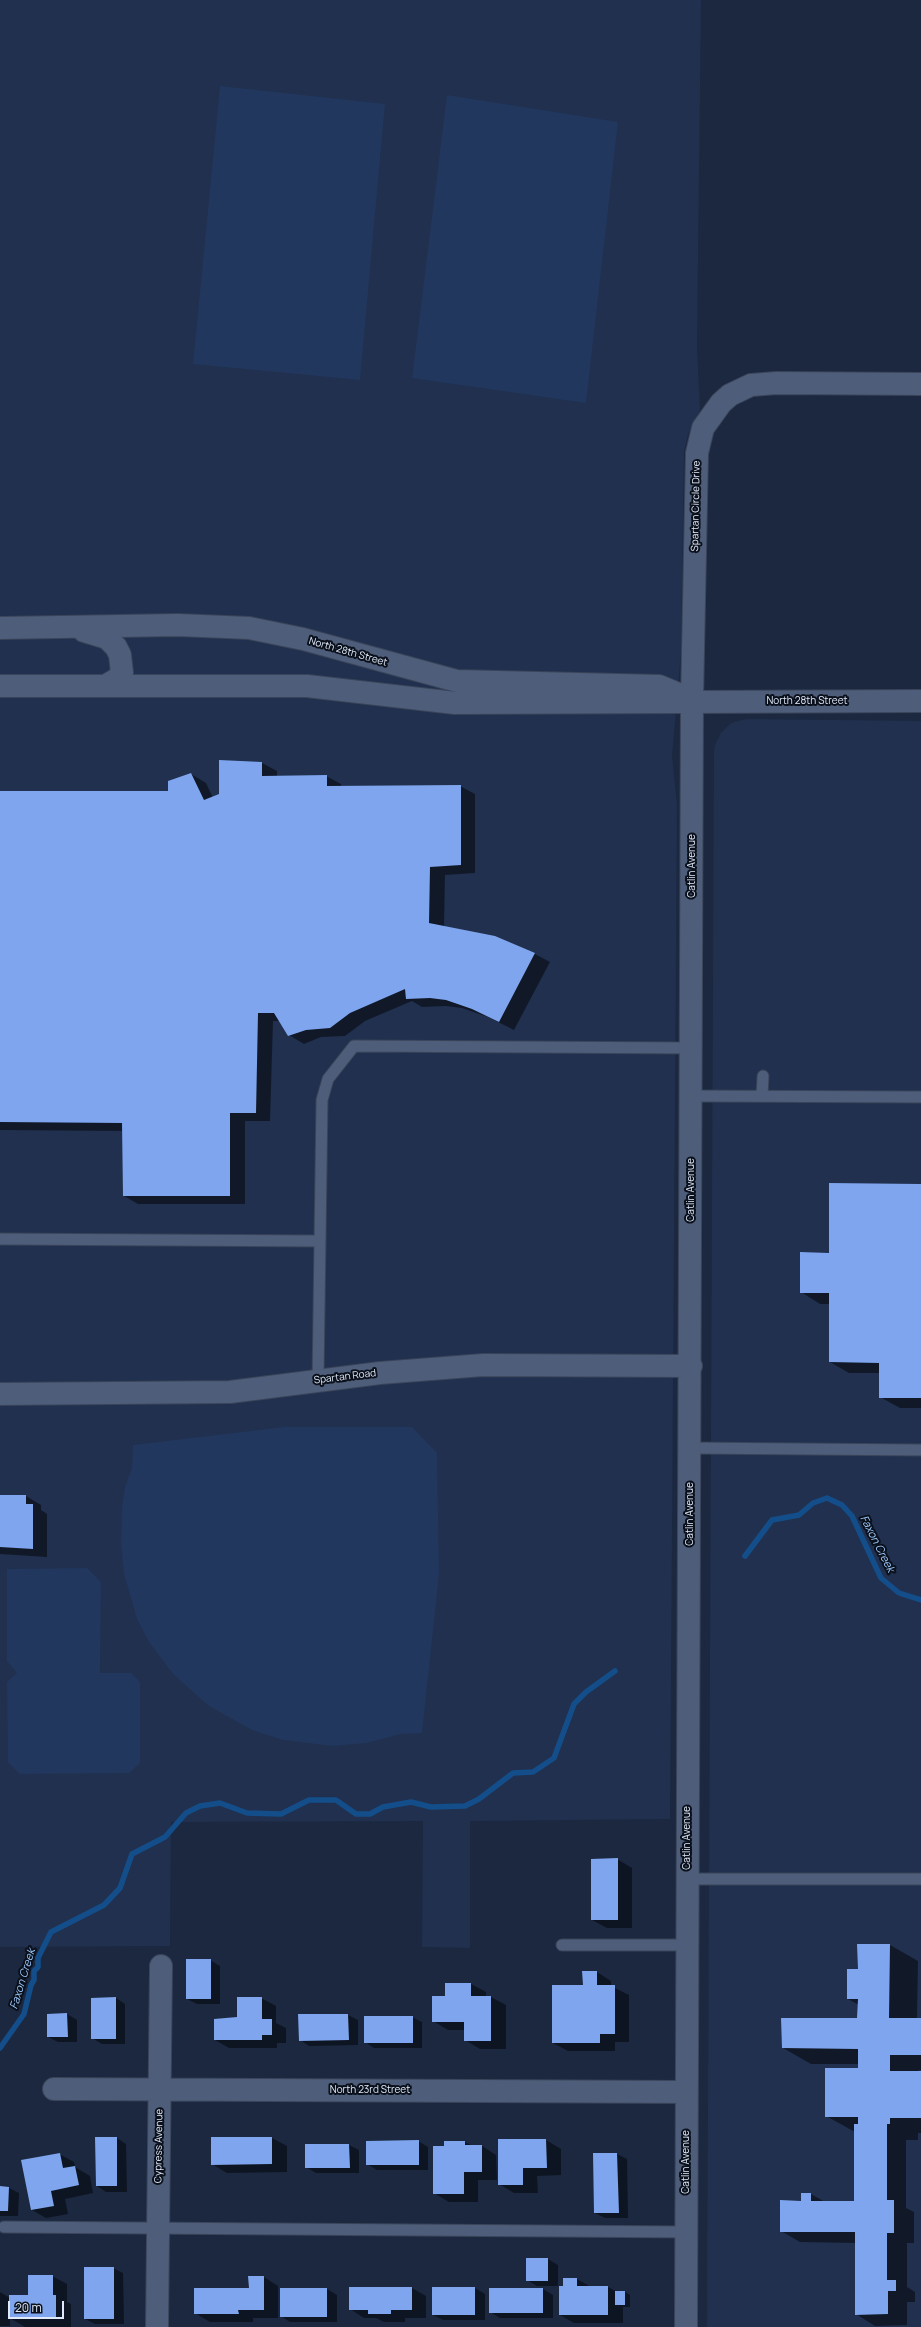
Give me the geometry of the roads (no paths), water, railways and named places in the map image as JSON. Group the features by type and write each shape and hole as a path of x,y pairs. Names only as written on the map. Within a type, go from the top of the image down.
{"street":[{"name":"Spartan Circle Drive","path":"692,700 696,467 700,440 710,417 730,395 756,384 777,382 921,384"},
{"name":"North 28th Street","path":"0,628 204,626 259,630 303,639 457,681 659,686 692,700"},
{"path":"62,627 96,633 107,638 116,647 122,661 122,672 118,679 105,686"},
{"name":"North 28th Street","path":"0,686 307,686 455,703 645,703 692,700 921,701"},
{"name":"Catlin Avenue","path":"686,2327 687,1879 691,1366 692,700"},
{"name":"Spartan Road","path":"0,1394 217,1392 398,1371 483,1365 691,1366"},
{"name":"Cypress Avenue","path":"157,2327 161,2089 161,1966"},
{"name":"North 23rd Street","path":"54,2089 686,2092"}],"lane":[{"path":"318,1380 321,1117 323,1092 331,1074 354,1046 691,1048"},
{"path":"762,1096 763,1076"},
{"path":"691,1096 921,1097"},
{"path":"0,1239 319,1241"},
{"path":"690,1448 921,1450"},
{"path":"687,1879 921,1879"},
{"path":"562,1945 687,1945"},
{"path":"4,2227 686,2232"}],"waterway":[{"name":"Faxon Creek","path":"745,1556 772,1520 799,1515 813,1503 827,1498 842,1505 852,1516 881,1578 899,1593 921,1600"},
{"name":"Faxon Creek","path":"0,2048 24,2014 31,1985 34,1980 34,1971 38,1967 38,1958 51,1932 104,1905 120,1888 132,1854 165,1837 186,1813 200,1806 220,1803 247,1813 281,1814 309,1800 336,1800 356,1814 370,1814 383,1807 411,1802 431,1807 465,1806 479,1799 513,1773 533,1772 554,1758 574,1704 586,1692 615,1671"}]}
